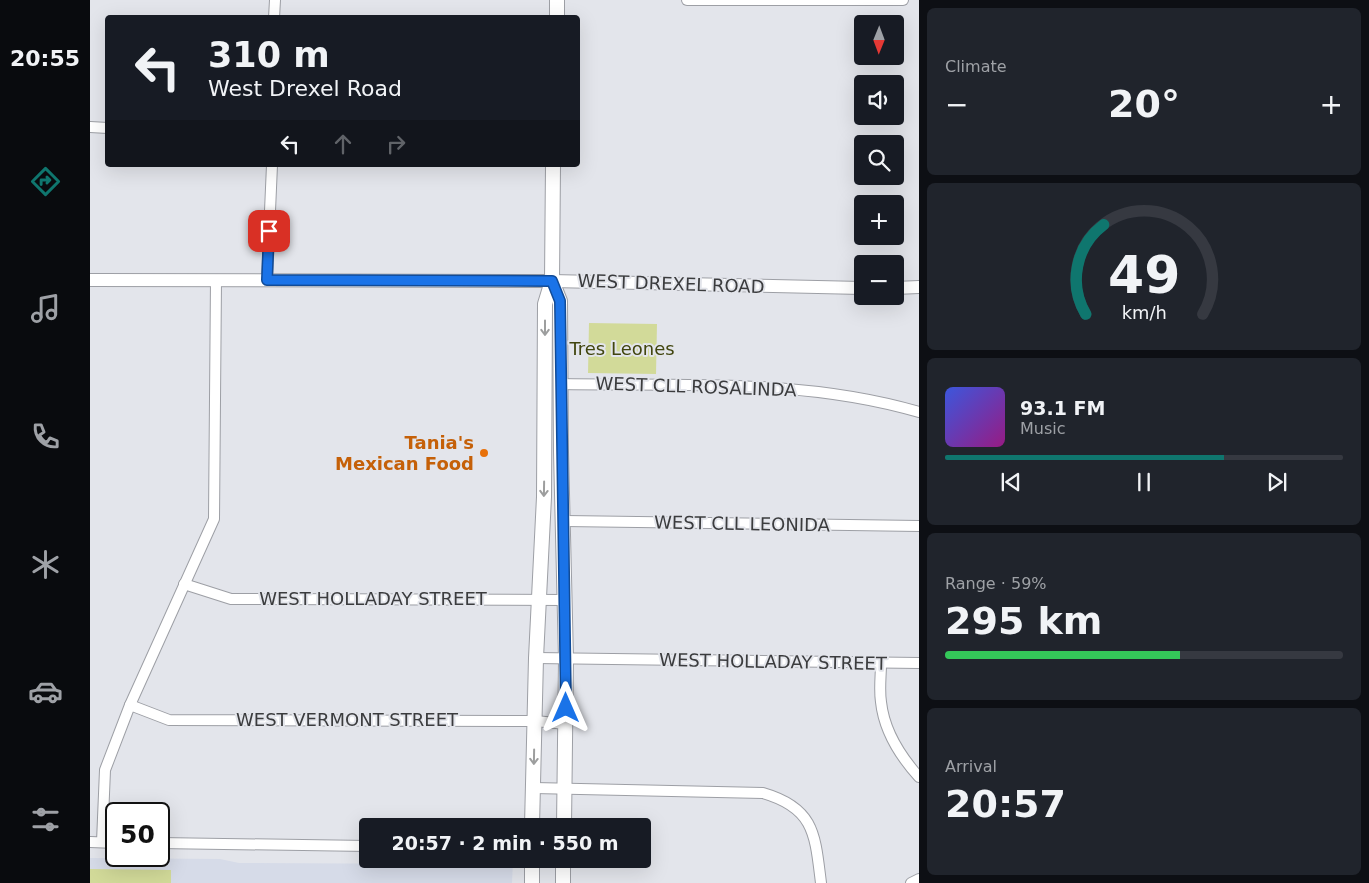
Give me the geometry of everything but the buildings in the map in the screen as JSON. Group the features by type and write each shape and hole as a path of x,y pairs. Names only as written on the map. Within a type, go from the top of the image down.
{"main road":[{"path":"556,15 557,0"},
{"path":"532,818 536,658 544,497 545,304 552,281 553,167"},
{"path":"552,281 560,301 566,659 564,818"},
{"path":"532,868 532,883"},
{"path":"563,868 563,883"}],"street":[{"path":"274,15 275,0"},
{"path":"687,0 903,0"},
{"path":"90,128 105,128"},
{"path":"267,280 272,167"},
{"name":"WEST DREXEL ROAD","path":"90,280 552,281 854,288"},
{"path":"102,842 105,770 130,705 214,519 216,280"},
{"path":"904,288 919,287"},
{"name":"WEST CLL ROSALINDA","path":"560,384 762,386 860,398 919,412"},
{"name":"WEST CLL LEONIDA","path":"564,521 919,526"},
{"name":"WEST HOLLADAY STREET","path":"184,584 231,599 565,600"},
{"name":"WEST HOLLADAY STREET","path":"536,658 919,663"},
{"path":"881,663 881,703 891,736 908,765 919,777"},
{"name":"WEST VERMONT STREET","path":"130,705 169,720 535,721 566,724"},
{"path":"534,788 763,793 784,799 801,812 812,832 821,883"},
{"path":"90,842 105,842"},
{"path":"170,843 359,846"},
{"path":"911,883 919,878"}],"shaded area":[{"path":"90,858 105,858 105,867 170,867 170,859 220,859 239,863 359,864 359,868 513,868 512,883 90,883"}],"green space":[{"name":"Tres Leones","path":"589,323 657,324 656,374 588,373"},
{"path":"90,869 171,870 171,883 90,883"}],"place":[{"name":"Tania's Mexican Food","path":"484,453"}],"route":[{"path":"269,231 267,280 552,281 560,301 566,708"}]}
